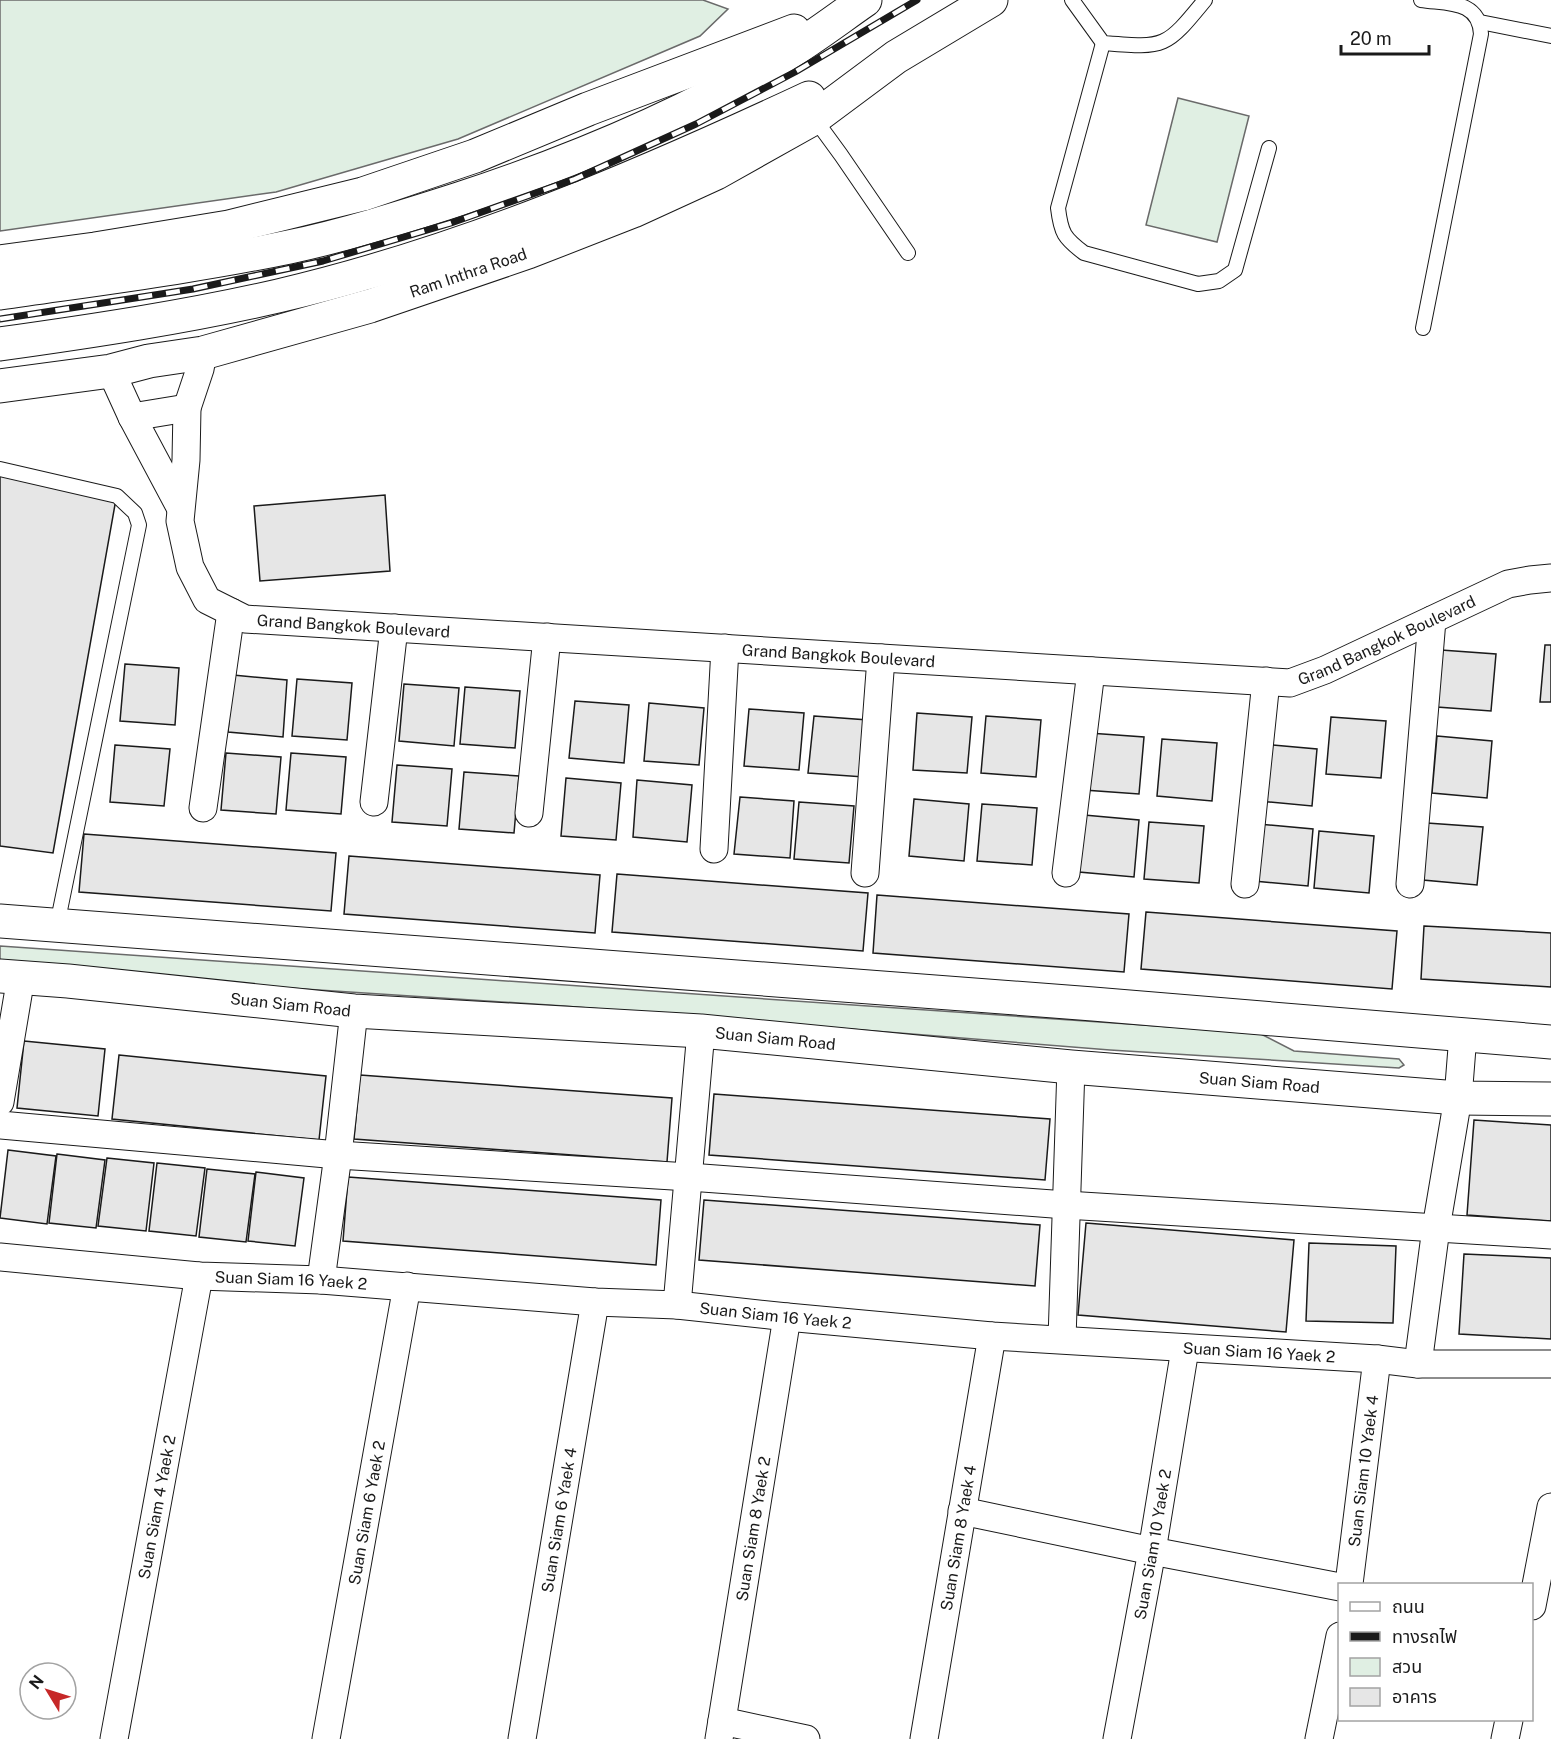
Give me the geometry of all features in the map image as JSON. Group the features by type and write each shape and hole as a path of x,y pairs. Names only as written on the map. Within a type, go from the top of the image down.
{"main road":[{"name":"Ram Inthra Road","path":"0,386 111,370 149,361 203,353 370,306 528,252 633,211 716,173 814,118 896,57 991,0"},
{"path":"0,293 291,247 368,227 505,184 663,120 715,94 786,54 859,5"},
{"path":"0,262 229,227 363,194 475,156 588,109 859,5"},
{"name":"Ram Inthra Road","path":"0,344 186,316 291,293 380,268 511,226 670,161 896,57"},
{"path":"0,921 1082,1003 1551,1042"},
{"name":"Suan Siam Road","path":"10,976 354,1011 701,1031 1071,1067 1458,1098 1551,1100"}],"street":[{"name":"Grand Bangkok Boulevard","path":"203,353 188,408 180,521 190,567 207,600 245,619 1290,683 1324,670 1508,584 1551,578"},
{"name":"Grand Bangkok Boulevard","path":"111,370 132,417 180,507"},
{"path":"132,417 188,408"},
{"path":"203,808 231,612"},
{"path":"1410,884 1432,620"},
{"path":"374,802 394,628"},
{"path":"529,813 547,637"},
{"path":"714,849 725,648"},
{"path":"865,873 881,658"},
{"path":"1066,873 1091,671"},
{"path":"1245,884 1266,681"},
{"path":"0,1102 10,976"},
{"path":"321,1280 354,1011"},
{"path":"677,1305 701,1031"},
{"path":"1418,1364 1436,1228 1458,1098 1462,1035"},
{"path":"1062,1340 1071,1067"},
{"path":"0,1125 338,1155 688,1177 1066,1205 1551,1235"},
{"name":"Suan Siam 16 Yaek 2","path":"0,1257 199,1276 321,1280 595,1302 677,1305 993,1336 1377,1359 1418,1364 1551,1364"},
{"name":"Suan Siam 4 Yaek 2","path":"114,1739 199,1276"},
{"name":"Suan Siam 6 Yaek 2","path":"326,1739 407,1286"},
{"name":"Suan Siam 6 Yaek 4","path":"522,1739 595,1302"},
{"name":"Suan Siam 8 Yaek 2","path":"721,1730 787,1317"},
{"name":"Suan Siam 8 Yaek 4","path":"924,1739 993,1336"},
{"name":"Suan Siam 10 Yaek 2","path":"1117,1739 1152,1551 1185,1349"},
{"name":"Suan Siam 10 Yaek 4","path":"1349,1583 1377,1359"},
{"path":"1533,1601 1551,1507"},
{"path":"962,1511 1338,1587"},
{"path":"1319,1739 1338,1646"},
{"path":"1505,1739 1509,1721"},
{"path":"721,1730 806,1739"}],"lane":[{"path":"1072,0 1103,43"},
{"path":"1103,43 1147,46 1164,43 1179,32 1205,0"},
{"path":"1421,0 1466,7 1476,14 1480,22 1481,34 1423,328"},
{"path":"1480,22 1551,36"},
{"path":"1103,43 1058,208 1060,228 1070,242 1084,254 1198,284 1219,281 1235,270 1269,148"},
{"path":"814,118 908,253"},
{"path":"0,469 117,496 135,513 139,525 57,925"}],"green space":[{"path":"0,0 703,0 728,9 700,36 458,139 276,192 0,231"},
{"path":"1178,98 1249,116 1217,242 1146,225"},
{"path":"0,946 1259,1033 1294,1051 1399,1059 1404,1065 1399,1068 1110,1050 564,1006 0,969"}],"building":[{"path":"0,473 116,499 53,853 0,846"},
{"path":"385,495 390,571 260,581 254,506"},
{"path":"1545,645 1551,645 1551,702 1540,702"},
{"path":"1441,650 1496,654 1491,711 1437,707"},
{"path":"125,664 179,668 175,725 120,721"},
{"path":"233,675 287,680 283,737 228,732"},
{"path":"297,679 352,683 347,740 292,736"},
{"path":"404,684 459,688 454,746 399,741"},
{"path":"465,687 520,691 515,748 460,744"},
{"path":"575,701 629,705 624,763 569,758"},
{"path":"649,703 704,708 699,765 644,761"},
{"path":"749,709 804,713 799,770 744,766"},
{"path":"917,713 972,717 967,773 913,770"},
{"path":"814,716 868,720 864,777 808,773"},
{"path":"986,716 1041,720 1036,777 981,773"},
{"path":"1331,717 1386,721 1381,778 1326,774"},
{"path":"1089,733 1144,737 1139,794 1084,790"},
{"path":"1437,736 1492,741 1487,798 1432,793"},
{"path":"1162,739 1217,743 1212,801 1157,796"},
{"path":"1262,744 1317,749 1312,806 1258,801"},
{"path":"115,745 170,749 164,806 110,802"},
{"path":"226,753 281,757 276,814 221,810"},
{"path":"291,753 346,757 341,814 286,810"},
{"path":"397,765 452,769 447,826 392,822"},
{"path":"464,772 519,776 514,833 459,829"},
{"path":"566,778 621,783 616,840 561,836"},
{"path":"637,780 692,785 687,842 633,837"},
{"path":"740,797 794,801 790,858 734,854"},
{"path":"914,799 969,804 964,861 909,856"},
{"path":"799,802 854,806 849,863 794,859"},
{"path":"982,804 1037,808 1032,865 977,861"},
{"path":"1084,815 1139,820 1134,877 1079,872"},
{"path":"1149,822 1204,826 1199,883 1144,879"},
{"path":"1427,823 1483,827 1477,885 1423,880"},
{"path":"1258,824 1313,829 1308,886 1254,881"},
{"path":"1319,831 1374,836 1369,893 1314,888"},
{"path":"84,834 336,853 331,911 79,892"},
{"path":"349,856 600,875 595,933 344,914"},
{"path":"617,874 868,893 863,951 612,932"},
{"path":"877,895 1129,914 1124,972 873,953"},
{"path":"1146,912 1397,931 1392,989 1141,969"},
{"path":"1424,926 1551,933 1551,987 1421,979"},
{"path":"24,1041 105,1049 98,1116 17,1108"},
{"path":"119,1055 326,1076 319,1140 112,1119"},
{"path":"360,1075 672,1098 667,1162 354,1139"},
{"path":"714,1094 1050,1119 1045,1180 709,1155"},
{"path":"1474,1120 1551,1125 1551,1221 1467,1215"},
{"path":"8,1150 56,1156 47,1224 0,1218"},
{"path":"57,1154 105,1160 96,1228 49,1223"},
{"path":"107,1158 154,1163 146,1231 98,1226"},
{"path":"157,1163 205,1168 196,1236 149,1231"},
{"path":"207,1169 255,1174 246,1242 199,1237"},
{"path":"256,1172 304,1178 295,1246 248,1241"},
{"path":"348,1177 661,1200 656,1265 343,1241"},
{"path":"704,1200 1040,1225 1035,1286 699,1260"},
{"path":"1086,1223 1294,1240 1286,1332 1078,1315"},
{"path":"1309,1243 1396,1246 1393,1323 1306,1321"},
{"path":"1464,1254 1551,1258 1551,1339 1459,1334"}],"railway":[{"path":"0,319 193,289 323,261 451,223 575,179 696,124 795,72 917,0"}]}
